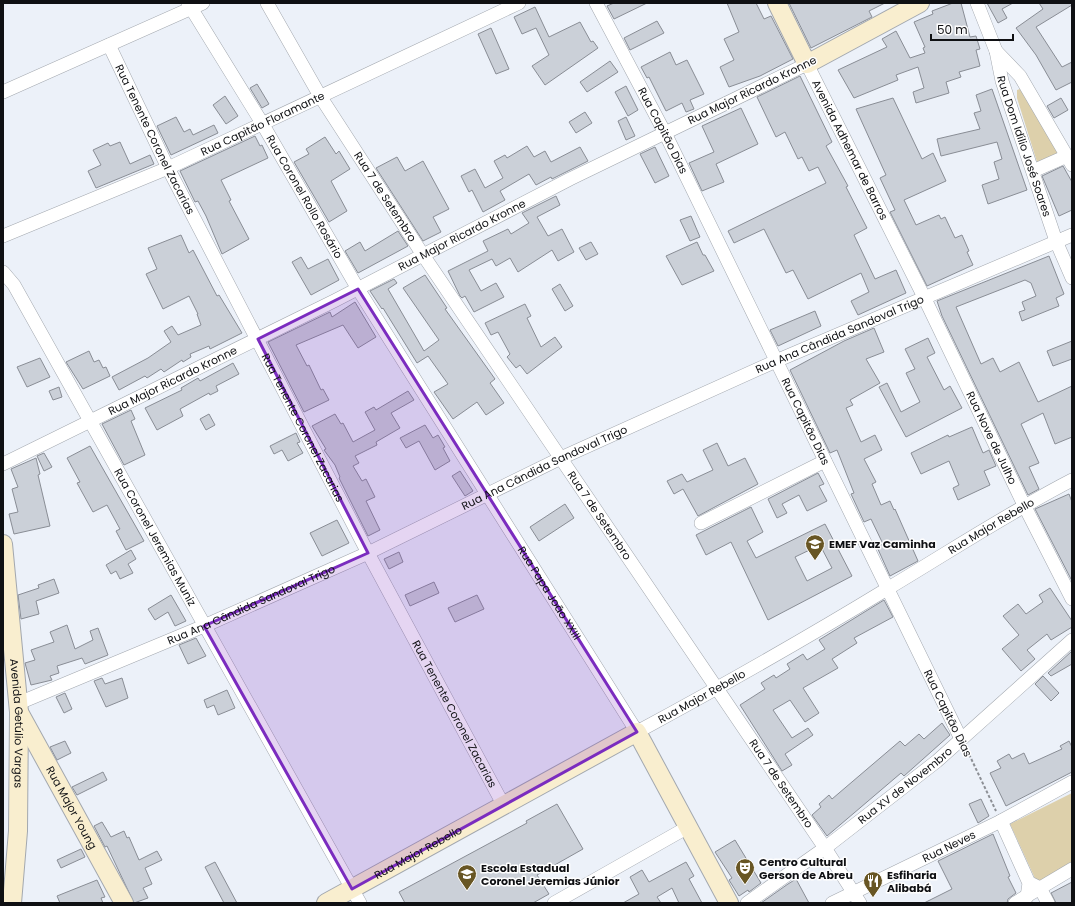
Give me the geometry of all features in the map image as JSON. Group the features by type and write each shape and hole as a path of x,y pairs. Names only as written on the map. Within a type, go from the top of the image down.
{"street":[{"path":"3,92 108,45 189,6 203,3"},
{"name":"Rua 7 de Setembro","path":"267,3 320,96 423,255 825,848 856,898"},
{"name":"Rua Capitão Floramante","path":"3,236 168,168 519,3"},
{"name":"Rua Capitão Dias","path":"596,3 665,133 961,739"},
{"name":"Avenida Adhemar de Barros","path":"777,3 924,297"},
{"name":"Rua Major Ricardo Kronne","path":"3,464 358,289 570,179 807,64 920,3"},
{"name":"Rua Dom Idílio José Soares","path":"977,3 996,51 1002,81 1056,242 1072,278"},
{"name":"Rua Coronel Rollo Rosário","path":"189,6 262,123 358,289"},
{"name":"Rua Tenente Coronel Zacarias","path":"108,45 168,168 368,553 504,806"},
{"name":"Rua Dom Idílio José Soares","path":"996,51 1020,76 1069,160"},
{"path":"1033,171 1069,160"},
{"name":"Rua Ana Cândida Sandoval Trigo","path":"19,708 368,553 561,458 776,361 924,297 1072,236"},
{"name":"Rua Coronel Jeremias Muniz","path":"3,272 14,285 356,896"},
{"name":"Rua Papa João XXIII","path":"358,289 638,732 729,903"},
{"name":"Rua Nove de Julho","path":"924,297 1024,505 1072,599"},
{"path":"701,523 825,461"},
{"name":"Rua Major Rebello","path":"326,903 356,896 504,806 717,689 887,589 1024,505 1072,480"},
{"name":"Avenida Getúlio Vargas","path":"3,544 19,708 18,831 12,903"},
{"name":"Rua XV de Novembro","path":"747,903 825,848 937,761 1072,640"},
{"name":"Rua Major Young","path":"19,708 124,903"},
{"name":"Rua Neves","path":"832,903 856,898 1072,782"},
{"path":"1000,821 1034,885 1048,903"},
{"path":"557,902 688,827"},
{"path":"1015,903 1028,900 1034,885 1072,869"}],"path":[{"name":"Rua Capitão Dias","path":"961,739 1000,821"}],"highlighted area":[{"path":"358,289 637,732 352,889 204,626 368,553 258,339"}],"shaded area":[{"path":"1020,89 1060,153 1041,163 1037,162 1017,98 1017,90"},
{"path":"1072,793 1072,866 1038,885 1010,824"}],"building":[{"path":"614,3 647,3 614,19 607,6"},
{"path":"727,3 756,3 764,19 771,16 793,59 760,76 729,87 720,67 734,60 724,39 739,32"},
{"path":"789,3 885,3 869,11 872,17 811,48"},
{"path":"953,3 961,3 970,37 976,36 980,49 976,50 980,66 959,72 961,77 946,82 949,93 916,103 913,92 924,88 918,67 896,75 898,80 854,98 838,70 887,47 882,39 896,31 910,58 925,53 923,48 925,47 914,22 933,14 932,11"},
{"path":"987,3 1013,3 1002,9 1007,18 998,23"},
{"path":"1039,3 1072,3 1072,5 1036,27 1062,67 1072,62 1072,82 1056,90 1036,55 1016,28 1043,9"},
{"path":"535,7 549,37 580,22 591,42 593,41 598,48 545,85 532,66 549,55 536,28 522,34 514,17"},
{"path":"657,21 664,33 630,50 624,38"},
{"path":"491,28 509,69 496,74 478,34"},
{"path":"670,52 676,65 687,60 704,94 690,100 694,109 686,112 682,103 666,111 649,77 647,78 641,67"},
{"path":"610,61 618,72 587,92 580,82"},
{"path":"800,76 832,142 826,146 848,186 846,187 867,228 854,235 875,279 896,270 906,293 858,315 851,301 869,292 861,273 808,299 793,270 786,273 764,229 734,243 728,231 826,183 818,167 809,171 802,157 798,159 785,132 776,137 757,97"},
{"path":"257,84 269,104 262,108 250,88"},
{"path":"626,86 638,110 628,116 615,92"},
{"path":"992,89 1027,190 988,204 982,185 999,179 994,162 1002,159 997,142 941,156 937,139 980,129 974,113 981,111 976,95"},
{"path":"225,96 238,116 226,124 213,105"},
{"path":"893,98 922,159 933,153 946,181 904,200 916,225 939,215 941,219 945,217 955,238 962,235 973,265 927,286 890,212 895,210 880,178 886,175 856,109"},
{"path":"1061,98 1068,110 1054,118 1047,106"},
{"path":"741,108 758,144 716,164 724,182 702,191 689,163 714,152 702,126"},
{"path":"585,112 592,123 576,133 569,122"},
{"path":"176,117 184,132 190,129 193,135 214,125 218,133 171,155 157,126"},
{"path":"626,117 635,136 626,140 618,121"},
{"path":"255,136 260,146 262,145 268,158 221,180 231,200 229,201 249,239 222,254 206,216 198,201 195,202 180,171"},
{"path":"325,137 336,154 339,151 350,169 331,181 347,211 329,222 294,162 309,154 306,149"},
{"path":"120,142 130,164 150,155 154,164 96,188 88,171 101,165 93,150 108,143 110,146"},
{"path":"527,146 534,157 545,151 551,162 580,147 588,161 552,179 551,177 536,185 529,174 500,191 505,200 483,212 472,190 469,192 461,176 475,169 485,188 503,178 494,161 505,155 507,158"},
{"path":"655,147 669,176 655,183 640,154"},
{"path":"397,157 405,171 423,161 449,209 433,217 441,232 423,241 376,168"},
{"path":"1063,166 1072,182 1072,210 1059,216 1042,176"},
{"path":"556,196 560,205 537,217 548,236 562,229 574,252 558,261 552,250 518,272 510,258 496,266 492,259 469,270 481,291 496,283 504,297 474,312 465,296 462,298 460,296 448,271 488,251 483,241 508,229 511,234 529,223 522,213"},
{"path":"691,216 700,237 690,241 680,220"},
{"path":"398,231 408,246 358,273 345,251 360,242 365,251"},
{"path":"181,235 189,253 193,250 217,296 219,295 242,333 210,349 209,346 190,354 191,357 183,362 182,360 164,372 161,369 147,378 145,376 119,390 112,377 148,358 171,342 164,331 172,326 178,335 201,325 198,314 189,296 163,309 146,274 157,269 148,248"},
{"path":"591,242 598,254 586,260 579,248"},
{"path":"697,242 703,255 705,255 714,271 682,285 666,256"},
{"path":"1049,256 1064,294 1056,298 1059,306 1022,321 1019,312 1025,310 1022,302 1036,296 1031,283 1025,280 956,307 981,364 993,358 1000,372 1019,362 1038,402 1072,386 1072,437 1055,444 1043,413 1021,424 1039,463 1029,467 1039,489 1028,495 942,316 937,301"},
{"path":"301,257 308,269 328,259 339,280 311,295 292,262"},
{"path":"425,275 447,308 445,309 495,379 490,383 504,403 486,415 477,402 453,419 434,392 448,384 428,356 417,363 383,308 382,309 370,291 394,279 397,283 388,289 424,351 439,340 403,288"},
{"path":"560,284 573,306 565,311 552,289"},
{"path":"355,302 376,337 358,348 343,325 296,345 307,366 309,365 321,390 323,389 329,400 304,412 268,342 330,312 332,317"},
{"path":"525,304 531,316 527,318 541,347 555,337 562,347 527,374 520,365 516,368 507,357 510,354 498,332 491,335 485,323"},
{"path":"815,311 821,326 778,346 770,330"},
{"path":"874,328 884,352 866,359 880,383 850,400 853,405 846,408 861,442 875,435 882,450 864,459 876,482 872,484 881,505 890,501 894,510 895,509 918,561 890,576 877,547 883,544 871,519 864,522 851,494 854,493 837,450 830,453 790,370 844,341"},
{"path":"928,338 935,353 927,357 944,390 950,386 962,408 906,437 879,387 887,383 901,412 920,402 906,373 915,369 905,349"},
{"path":"1072,341 1072,359 1053,366 1047,351"},
{"path":"89,351 94,362 99,360 103,368 106,367 110,376 83,389 66,362"},
{"path":"40,358 50,377 27,387 17,367"},
{"path":"233,363 239,374 216,386 218,391 210,395 209,393 180,409 183,416 157,430 145,408 182,390 181,388 198,378 200,381"},
{"path":"59,387 62,397 53,400 49,391"},
{"path":"408,391 414,400 391,413 400,428 376,442 377,445 355,456 359,463 353,466 362,481 366,479 375,497 366,501 380,530 368,536 339,478 340,477 335,465 324,450 326,449 312,426 335,414 341,424 343,423 353,442 375,430 365,412 374,407 376,410"},
{"path":"131,410 135,419 131,421 145,455 124,465 102,424"},
{"path":"209,414 215,425 206,430 200,419"},
{"path":"425,425 433,438 438,435 445,447 443,448 450,461 435,470 419,441 406,448 400,438"},
{"path":"972,427 983,453 989,450 996,466 984,471 990,485 958,500 953,488 959,485 949,461 921,474 911,453 948,435 949,437"},
{"path":"296,433 300,442 297,443 303,453 288,461 282,450 274,454 270,446"},
{"path":"717,443 728,466 745,458 758,484 698,516 683,489 674,494 667,481 682,474 687,482 713,470 703,450"},
{"path":"90,446 144,541 126,550 116,531 120,529 107,505 93,512 77,483 80,482 67,458"},
{"path":"44,453 52,467 44,471 37,456"},
{"path":"36,458 40,474 38,475 50,526 14,534 9,514 18,512 12,489 18,487 11,469"},
{"path":"460,471 473,491 465,496 452,476"},
{"path":"818,473 824,484 819,486 827,501 807,511 799,495 782,504 787,513 777,518 768,499"},
{"path":"1069,494 1072,502 1072,581 1035,509"},
{"path":"565,504 574,518 539,541 530,527"},
{"path":"751,507 763,532 747,541 756,558 825,524 852,576 768,620 731,542 706,555 696,535","holes":["820,545 832,568 807,581 795,557"]},
{"path":"337,520 349,543 322,556 310,533"},
{"path":"131,550 136,559 128,564 133,573 120,579 116,571 111,574 106,565"},
{"path":"399,552 403,562 389,569 384,559"},
{"path":"54,579 59,593 36,601 39,614 21,619 18,595 39,588 38,585"},
{"path":"434,582 439,593 410,606 405,595"},
{"path":"1050,588 1072,621 1072,627 1051,640 1047,634 1027,650 1035,659 1021,671 1002,649 1019,635 1003,616 1018,604 1026,614 1043,602 1039,595"},
{"path":"171,595 186,621 175,626 168,612 155,620 148,609"},
{"path":"477,595 484,609 455,622 448,608"},
{"path":"884,600 893,617 854,638 857,643 832,659 838,668 803,688 819,713 805,722 790,700 773,710 792,738 808,728 813,735 785,754 792,765 782,771 740,705 765,689 761,683 774,675 776,678 790,669 787,664 803,654 807,660 825,649 819,640"},
{"path":"67,625 75,649 93,640 90,631 98,628 108,655 85,664 82,658 57,666 59,673 50,676 52,680 31,685 25,663 35,660 31,650 54,642 50,632"},
{"path":"196,638 206,656 188,664 179,645"},
{"path":"1072,651 1072,664 1051,676 1048,673"},
{"path":"1043,676 1059,693 1051,701 1035,684"},
{"path":"102,678 105,684 122,678 128,698 106,707 94,681"},
{"path":"227,690 235,708 218,715 214,705 207,708 204,700"},
{"path":"65,693 72,709 64,713 56,697"},
{"path":"942,723 950,735 904,776 901,773 827,836 812,815 821,807 819,804 829,795 832,799 900,741 905,746 919,734 924,739"},
{"path":"65,741 71,753 57,760 50,747"},
{"path":"1069,741 1072,747 1072,772 1006,806 990,773 1001,768 997,761 1009,754 1012,759 1024,753 1029,764 1062,749 1060,746"},
{"path":"103,772 107,780 77,795 72,787"},
{"path":"981,799 989,816 978,823 969,804"},
{"path":"557,804 583,849 537,875 549,894 533,903 405,903 399,892 527,823 526,821"},
{"path":"102,822 111,837 124,831 127,838 129,837 139,860 157,851 162,860 145,868 152,884 143,888 148,898 134,903 107,846 105,847 94,826"},
{"path":"993,834 1010,876 1008,877 1016,893 1008,899 1007,903 924,903 952,889 938,861"},
{"path":"735,840 761,883 749,892 748,890 739,896 729,880 732,878 715,852"},
{"path":"81,849 85,857 61,868 57,860"},
{"path":"215,862 237,903 224,903 205,867"},
{"path":"686,862 694,876 689,879 702,903 679,903 672,888 657,897 661,903 623,903 639,894 630,877 642,870 649,882"},
{"path":"796,879 809,903 761,903 788,884"},
{"path":"97,880 105,897 101,898 103,903 60,903 57,896"},
{"path":"1072,882 1072,903 1056,903 1051,893"}],"place":[{"name":"EMEF Vaz Caminha","path":"815,561"},
{"name":"Centro Cultural Gerson de Abreu","path":"745,885"},
{"name":"Escola Estadual Coronel Jeremias Júnior","path":"467,891"},
{"name":"Esfiharia Alibabá","path":"873,898"}]}
